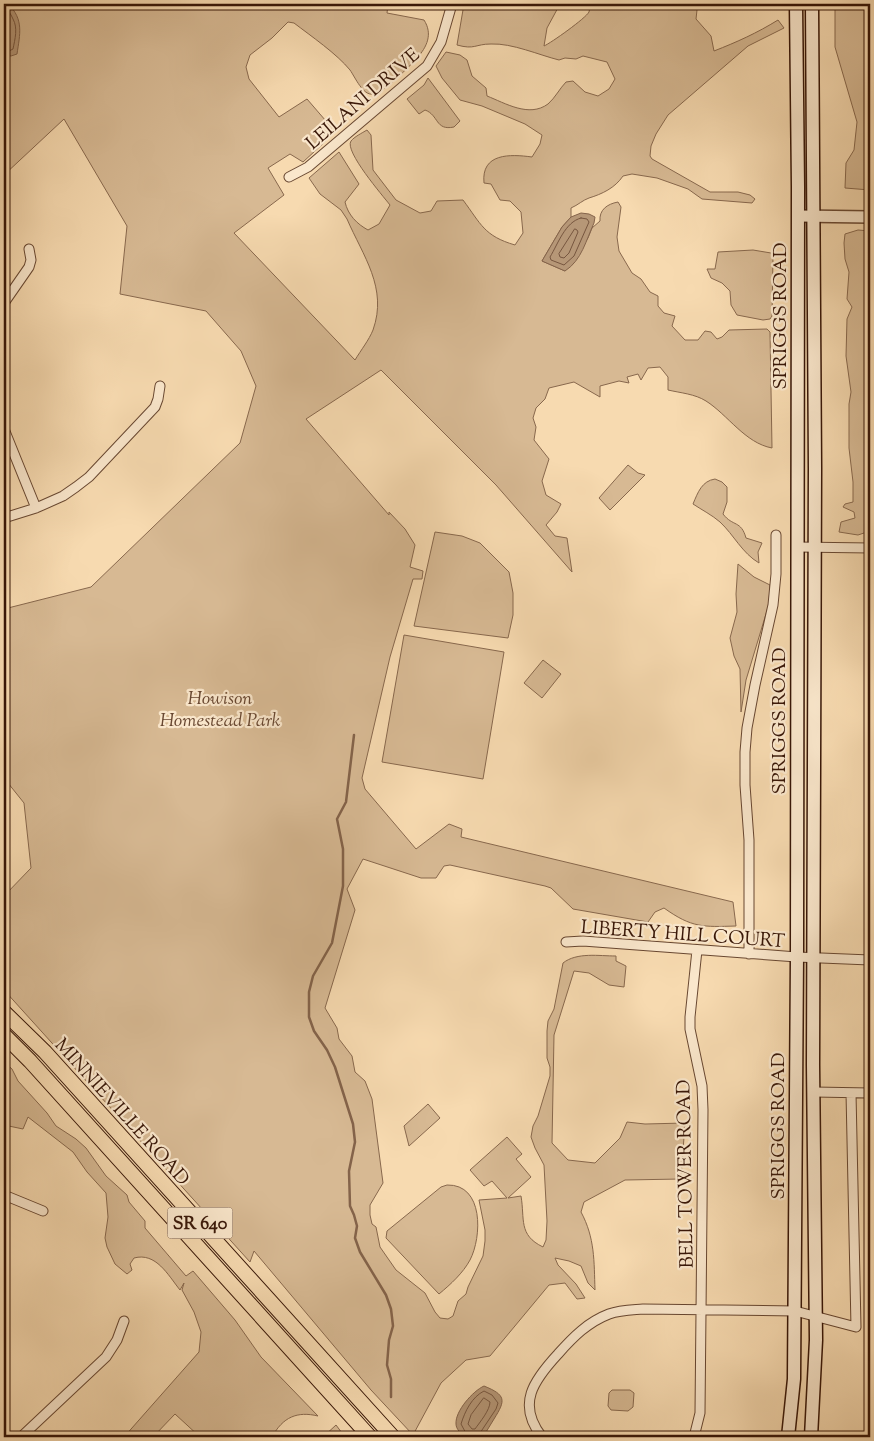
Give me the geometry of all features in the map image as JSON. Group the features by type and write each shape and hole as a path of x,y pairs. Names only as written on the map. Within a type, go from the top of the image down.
{"main road":[{"name":"SPRIGGS ROAD","path":"788,1437 794,1379 797,957 798,216 796,4"},
{"name":"SPRIGGS ROAD","path":"811,1437 816,1367 813,958 814,216 812,4"},
{"name":"MINNIEVILLE ROAD","path":"4,1012 45,1052 394,1437"},
{"name":"MINNIEVILLE ROAD","path":"4,1035 30,1061 370,1437"}],"street":[{"name":"LEILANI DRIVE","path":"289,177 308,167 428,66 439,47 452,4"},
{"path":"798,216 870,217"},
{"path":"4,303 29,267 31,260 29,249"},
{"path":"4,518 36,508 63,496 89,477 155,407 160,386"},
{"path":"4,429 36,508"},
{"name":"SPRIGGS ROAD","path":"749,954 749,825 745,785 745,752 747,728 773,606 776,574 776,535"},
{"path":"797,547 870,548"},
{"name":"LIBERTY HILL COURT","path":"566,942 583,941 749,954 870,960"},
{"name":"BELL TOWER ROAD","path":"694,1437 700,1413 703,1095 700,1070 690,1029 696,950"},
{"path":"814,1092 870,1093"},
{"path":"542,1437 536,1429 530,1413 530,1395 544,1369 582,1329 622,1310 795,1311 856,1327 851,1093"},
{"path":"4,1195 43,1211"},
{"path":"21,1437 106,1357 117,1340 124,1322"}],"green space":[{"name":"Howison Homestead Park","path":"4,4 388,4 387,13 424,20 428,30 428,40 421,54 396,79 373,94 369,94 363,89 350,70 324,45 294,23 288,22 272,38 250,55 246,67 249,79 279,117 307,99 332,128 327,140 303,162 290,154 268,168 284,195 234,233 355,360 373,330 377,315 378,300 376,286 366,259 347,219 341,210 320,194 309,178 339,152 359,184 345,202 348,211 360,225 368,230 379,224 390,205 358,163 350,146 352,140 367,130 371,135 373,170 396,200 420,213 431,211 437,201 463,200 484,228 496,238 515,245 523,233 521,212 510,201 500,200 491,184 484,183 484,173 492,161 499,158 506,156 532,157 540,144 542,135 525,124 482,106 460,100 442,78 436,66 446,52 460,55 467,60 472,76 486,88 487,96 517,108 533,110 548,104 566,82 573,81 585,92 598,96 609,89 615,79 607,62 583,56 576,59 565,58 559,60 508,45 486,44 468,47 457,45 464,4 560,4 547,28 544,46 586,15 589,12 590,4 672,4 682,9 691,4 703,4 697,10 696,19 711,36 714,51 747,37 778,20 784,28 748,46 668,115 651,146 650,156 652,159 710,192 738,192 750,195 755,199 752,203 702,199 688,189 657,178 632,174 623,176 608,190 571,208 571,217 562,227 542,261 565,271 588,238 592,228 600,221 602,211 610,204 618,202 621,207 617,237 619,251 632,273 641,279 650,292 658,296 658,306 664,313 675,316 672,326 685,340 698,340 705,331 711,332 717,339 729,330 767,329 770,332 772,448 753,441 706,401 693,395 668,390 668,377 660,367 648,368 641,380 638,374 627,377 629,383 619,381 600,386 600,397 574,382 549,388 545,399 536,408 533,418 536,427 534,440 549,459 542,481 546,495 561,504 546,525 555,536 567,538 572,572 496,485 381,370 306,419 389,515 389,512 405,529 415,545 410,567 423,571 422,579 413,579 390,657 362,778 365,789 416,849 449,824 462,829 461,837 733,902 736,926 706,926 690,923 664,908 655,912 648,922 573,909 551,888 545,886 450,865 444,866 436,878 421,878 363,859 347,889 355,910 325,1008 337,1028 339,1039 352,1056 355,1072 365,1081 372,1099 383,1183 370,1205 370,1215 372,1224 376,1227 380,1247 396,1270 425,1293 440,1318 448,1319 453,1316 458,1301 466,1294 483,1256 485,1230 479,1200 507,1198 492,1181 484,1186 470,1170 507,1137 522,1154 516,1159 531,1177 508,1198 521,1196 526,1232 535,1242 543,1247 546,1240 547,1221 544,1165 531,1137 550,1076 547,1058 548,1021 554,1009 563,963 581,956 616,956 616,961 626,966 624,987 609,985 589,973 574,971 554,1035 552,1143 568,1160 595,1163 620,1138 627,1122 645,1124 685,1123 681,1179 625,1180 584,1202 581,1212 591,1240 595,1290 588,1283 581,1266 555,1258 558,1265 576,1284 585,1298 577,1299 565,1283 549,1285 490,1356 466,1360 441,1383 413,1435 371,1390 254,1251 250,1262 4,990 4,896 31,868 24,803 4,778 4,609 91,587 240,443 256,386 241,351 206,311 120,294 127,226 64,119 4,175"},
{"path":"835,4 870,4 870,190 845,188 846,163 854,150 857,122 835,47"},
{"path":"428,78 460,121 454,127 443,127 433,115 425,110 419,114 407,99 424,85"},
{"path":"858,230 870,231 870,531 858,535 839,532 841,522 855,518 854,512 843,507 845,504 853,502 849,448 849,404 851,392 846,356 847,319 852,307 847,299 849,272 845,259 844,243 845,234"},
{"path":"753,250 771,253 773,256 772,316 770,319 763,320 737,315 731,305 730,291 722,283 711,278 707,269 715,269 718,252"},
{"path":"628,465 638,473 645,475 610,510 599,498"},
{"path":"715,479 727,487 727,502 723,514 742,528 746,538 762,543 758,552 759,563 743,549 720,522 693,504 704,485"},
{"path":"435,532 462,536 480,543 509,572 513,593 513,615 508,638 414,626"},
{"path":"738,564 754,577 770,585 769,604 746,680 741,712 740,669 734,656 730,638 737,612"},
{"path":"404,635 504,652 483,779 382,762"},
{"path":"543,660 561,674 542,698 524,683"},
{"path":"4,1062 12,1069 18,1081 47,1113 56,1126 86,1148 106,1176 127,1195 129,1202 145,1221 145,1228 186,1276 193,1271 235,1320 261,1357 318,1416 304,1414 291,1417 276,1430 272,1437 200,1437 175,1414 153,1437 124,1437 199,1352 201,1332 194,1312 182,1290 184,1283 180,1290 161,1266 149,1258 134,1258 130,1264 132,1270 127,1274 115,1264 105,1238 108,1217 106,1193 87,1172 73,1152 28,1117 23,1129 4,1125"},
{"path":"428,1104 440,1118 409,1146 404,1126"},
{"path":"447,1185 459,1187 468,1193 474,1202 478,1226 477,1238 470,1260 456,1278 439,1294 386,1238 387,1231 441,1187"},
{"path":"612,1390 630,1390 634,1393 633,1407 628,1411 611,1410 608,1406 609,1393"},
{"path":"336,1425 345,1437 323,1437"}],"water":[{"path":"4,4 8,4 17,15 20,27 17,54 11,56 4,55"},
{"path":"581,213 595,217 586,243 576,261 565,271 542,261 562,227 571,217"},
{"path":"484,1386 500,1395 502,1399 501,1407 483,1437 465,1437 456,1426 458,1413 470,1397"}],"waterway":[{"path":"354,735 346,802 337,819 343,849 343,886 332,943 313,976 309,992 309,1017 314,1031 327,1050 335,1067 353,1124 355,1142 349,1171 350,1206 357,1226 355,1238 360,1252 386,1295 391,1309 393,1326 389,1340 387,1365 391,1379 391,1397"}]}
